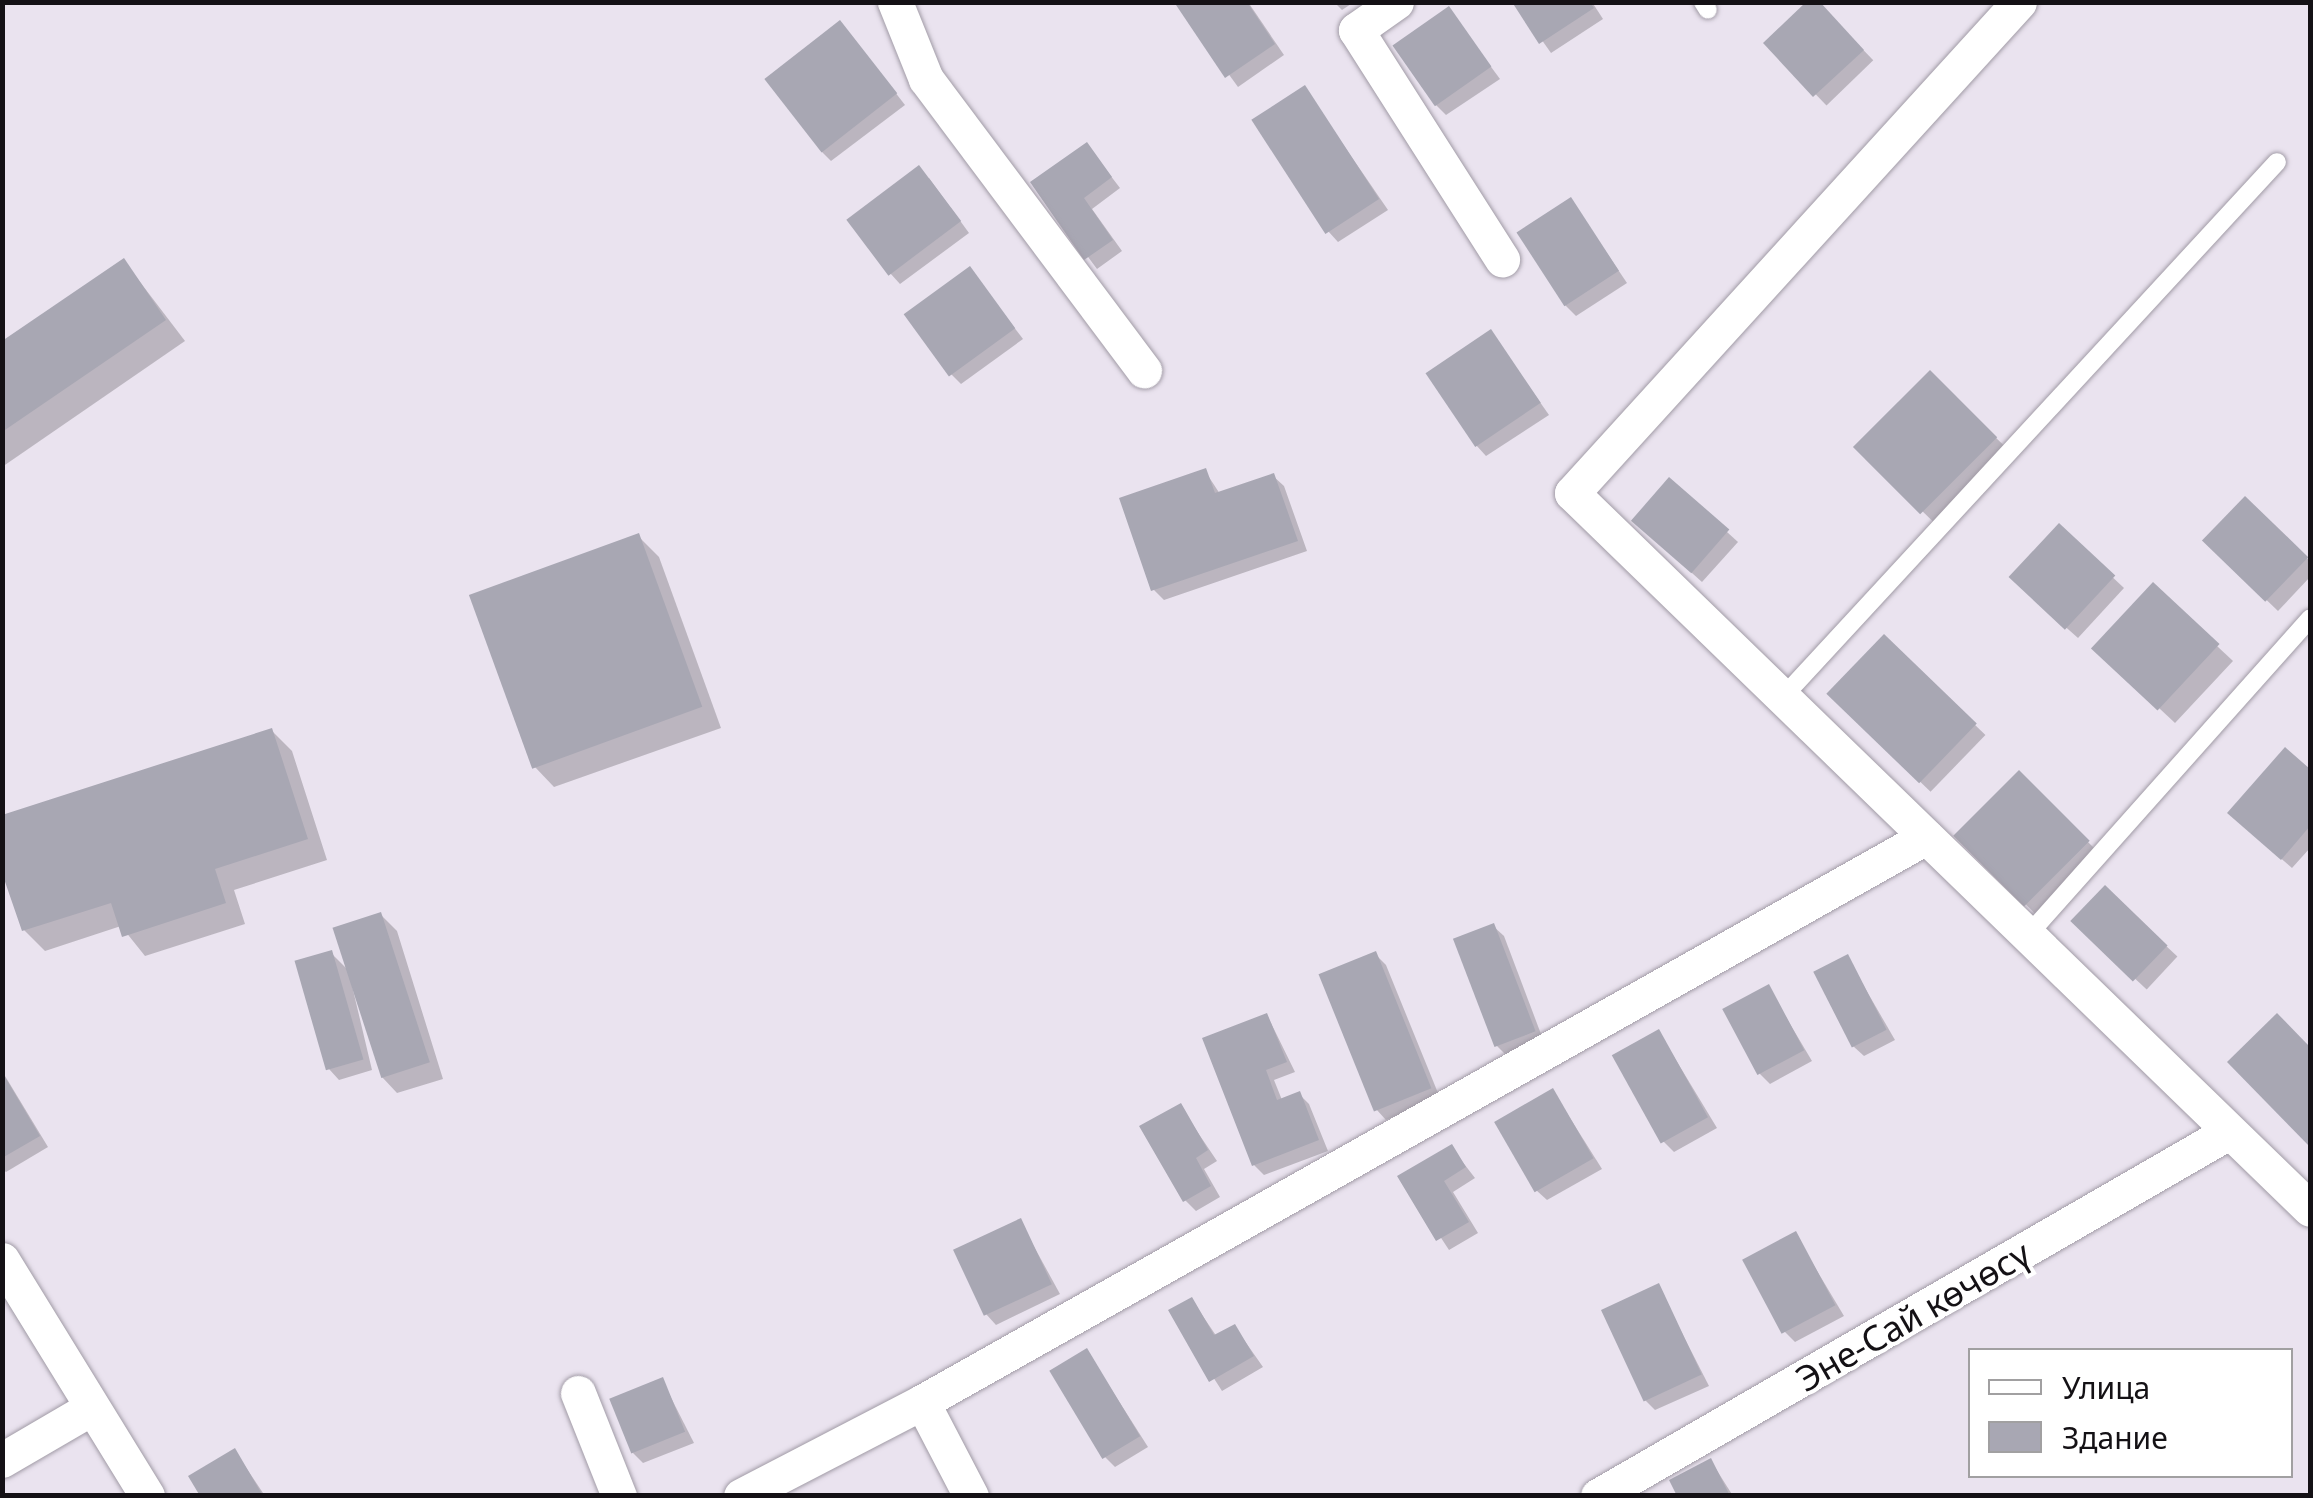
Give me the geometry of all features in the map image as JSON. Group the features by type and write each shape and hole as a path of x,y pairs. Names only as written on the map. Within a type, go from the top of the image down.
{"street":[{"path":"895,2 926,78 1144,370"},
{"path":"1396,2 1356,30 1502,258"},
{"path":"2019,2 1572,492 2310,1210"},
{"path":"741,1496 922,1402 1926,838"},
{"name":"Эне-Сай көчөсү","path":"1598,1496 2227,1133"},
{"path":"2,1260 146,1496"},
{"path":"578,1392 619,1496"},
{"path":"922,1402 971,1496"},
{"path":"2,1460 91,1408"}],"lane":[{"path":"1783,698 2277,162"},
{"path":"2028,935 2310,618"}],"building":[{"path":"1174,2 1247,2 1275,44 1225,78"},
{"path":"1512,2 1590,2 1594,8 1539,44"},
{"path":"1806,2 1820,2 1864,50 1813,97 1763,43"},
{"path":"1449,6 1491,67 1435,106 1392,46"},
{"path":"840,20 897,93 822,152 764,79"},
{"path":"1305,85 1379,199 1325,234 1251,120"},
{"path":"1087,142 1112,177 1084,198 1113,240 1084,260 1030,182"},
{"path":"919,165 961,221 888,276 846,220"},
{"path":"1571,197 1619,271 1564,306 1516,232"},
{"path":"124,258 166,320 2,432 2,341"},
{"path":"970,266 1015,328 949,376 904,314"},
{"path":"1491,329 1541,403 1475,447 1426,373"},
{"path":"1930,370 1997,437 1920,514 1853,447"},
{"path":"1206,468 1215,493 1274,473 1298,541 1151,591 1119,498"},
{"path":"1669,477 1729,529 1691,573 1631,521"},
{"path":"2245,496 2308,557 2265,602 2202,541"},
{"path":"2059,523 2115,576 2065,630 2009,577"},
{"path":"639,533 702,707 532,769 469,595"},
{"path":"2153,582 2220,644 2157,711 2091,649"},
{"path":"1884,634 1977,724 1919,783 1826,694"},
{"path":"272,728 308,839 215,869 226,903 122,937 111,903 22,931 2,873 2,815"},
{"path":"2285,747 2310,769 2310,826 2281,860 2227,813"},
{"path":"2019,770 2090,841 2024,906 1953,836"},
{"path":"2105,885 2168,945 2133,981 2070,921"},
{"path":"381,912 430,1062 381,1078 332,928"},
{"path":"1494,923 1536,1031 1494,1047 1453,939"},
{"path":"332,950 363,1060 326,1070 295,961"},
{"path":"1376,951 1431,1088 1374,1111 1319,974"},
{"path":"1848,954 1887,1030 1852,1047 1813,972"},
{"path":"1769,984 1804,1050 1757,1075 1722,1009"},
{"path":"1267,1013 1287,1062 1266,1070 1277,1100 1300,1091 1319,1140 1252,1166 1202,1038"},
{"path":"2277,1013 2310,1047 2310,1147 2227,1062"},
{"path":"1659,1029 1708,1117 1661,1144 1612,1055"},
{"path":"2,1072 40,1136 2,1158"},
{"path":"1553,1088 1594,1158 1535,1192 1494,1122"},
{"path":"1181,1103 1208,1150 1196,1158 1211,1186 1183,1202 1139,1126"},
{"path":"1452,1144 1466,1167 1444,1181 1469,1222 1436,1241 1397,1176"},
{"path":"1021,1218 1052,1284 984,1316 953,1250"},
{"path":"1796,1231 1835,1305 1782,1334 1742,1260"},
{"path":"1659,1283 1702,1375 1644,1402 1601,1310"},
{"path":"1192,1297 1214,1335 1235,1324 1254,1356 1209,1382 1168,1310"},
{"path":"1087,1348 1140,1436 1102,1459 1049,1371"},
{"path":"663,1377 685,1432 631,1453 609,1399"},
{"path":"235,1448 263,1496 200,1496 188,1476"},
{"path":"1711,1458 1730,1496 1677,1496 1669,1480"}]}
